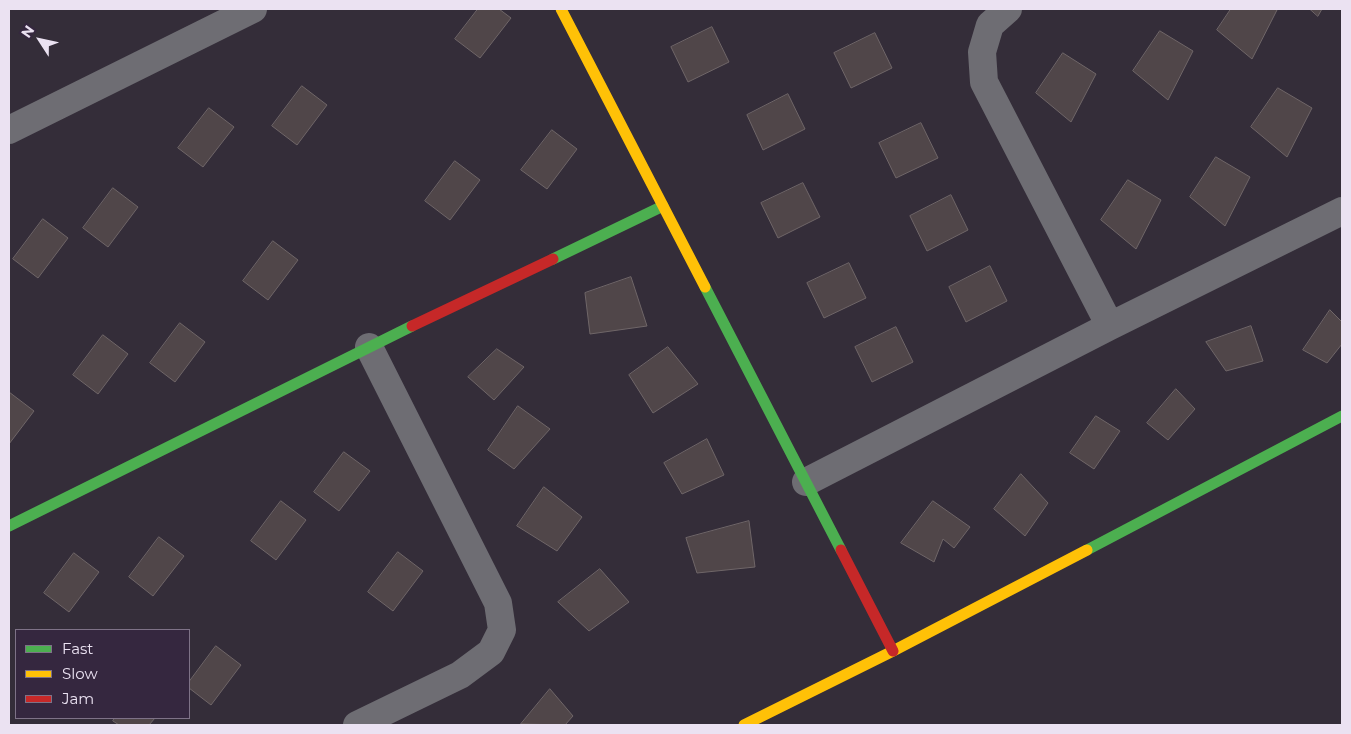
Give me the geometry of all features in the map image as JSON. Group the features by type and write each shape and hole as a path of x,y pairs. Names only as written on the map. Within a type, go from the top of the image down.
{"street":[{"path":"9,130 253,9"},
{"path":"561,9 892,651"},
{"path":"1008,9 990,25 982,52 984,82 1110,326"},
{"path":"9,526 369,347 662,206"},
{"path":"806,482 1110,326 1342,210"},
{"path":"357,725 460,675 491,652 502,630 498,603 369,347"},
{"path":"744,725 892,651 1342,416"}],"building":[{"path":"478,9 499,9 511,18 480,58 455,39"},
{"path":"1231,9 1277,10 1252,59 1217,30"},
{"path":"1310,9 1322,9 1318,16"},
{"path":"712,27 729,62 688,82 671,47"},
{"path":"1160,31 1193,51 1168,100 1133,71"},
{"path":"875,33 892,68 851,88 834,53"},
{"path":"1063,53 1096,74 1071,122 1036,93"},
{"path":"302,86 327,105 297,145 272,126"},
{"path":"1278,88 1312,108 1287,157 1251,127"},
{"path":"788,94 805,129 763,150 747,115"},
{"path":"209,108 234,127 203,167 178,148"},
{"path":"921,123 938,158 896,178 879,143"},
{"path":"552,130 577,149 547,189 521,170"},
{"path":"1216,157 1250,177 1225,226 1190,197"},
{"path":"455,161 480,180 450,220 425,201"},
{"path":"1128,180 1161,200 1136,249 1101,220"},
{"path":"803,183 820,217 778,238 761,203"},
{"path":"113,188 138,207 108,247 83,228"},
{"path":"951,195 968,230 927,251 910,216"},
{"path":"43,219 68,238 38,278 13,259"},
{"path":"273,241 298,260 268,300 243,281"},
{"path":"849,263 866,298 824,318 807,283"},
{"path":"990,266 1007,301 966,322 949,287"},
{"path":"631,277 647,326 590,334 585,293"},
{"path":"1330,310 1342,322 1342,344 1327,363 1303,350"},
{"path":"180,323 205,342 175,382 150,363"},
{"path":"1251,326 1263,361 1226,371 1206,342"},
{"path":"896,327 913,362 872,382 855,347"},
{"path":"103,335 128,354 98,394 73,375"},
{"path":"668,347 698,384 653,413 629,375"},
{"path":"497,349 524,367 494,400 468,377"},
{"path":"1176,389 1195,409 1168,440 1147,423"},
{"path":"9,392 34,411 9,444"},
{"path":"518,406 550,429 514,469 488,450"},
{"path":"1096,416 1120,431 1094,469 1070,453"},
{"path":"707,439 724,475 682,494 664,463"},
{"path":"344,452 370,471 339,511 314,492"},
{"path":"1021,474 1048,503 1025,536 994,509"},
{"path":"544,487 582,517 557,551 517,526"},
{"path":"281,501 306,520 276,560 251,541"},
{"path":"933,501 970,527 954,548 943,539 934,562 901,543"},
{"path":"749,521 755,567 697,573 686,538"},
{"path":"159,537 184,556 153,596 129,577"},
{"path":"398,552 423,571 393,611 368,592"},
{"path":"74,553 99,572 69,612 44,593"},
{"path":"600,569 629,602 589,631 558,602"},
{"path":"216,646 241,665 211,705 190,689 190,681"},
{"path":"550,689 573,716 565,725 521,724"},
{"path":"114,719 154,719 149,725 119,725 113,721"}],"traffic: fast":[{"path":"553,259 663,206"},
{"path":"705,287 841,550"},
{"path":"9,526 412,326"},
{"path":"1087,550 1342,416"}],"traffic: slow":[{"path":"561,9 705,287"},
{"path":"744,725 893,651 1087,550"}],"traffic: jam":[{"path":"412,326 553,259"},
{"path":"841,550 893,651"}]}
